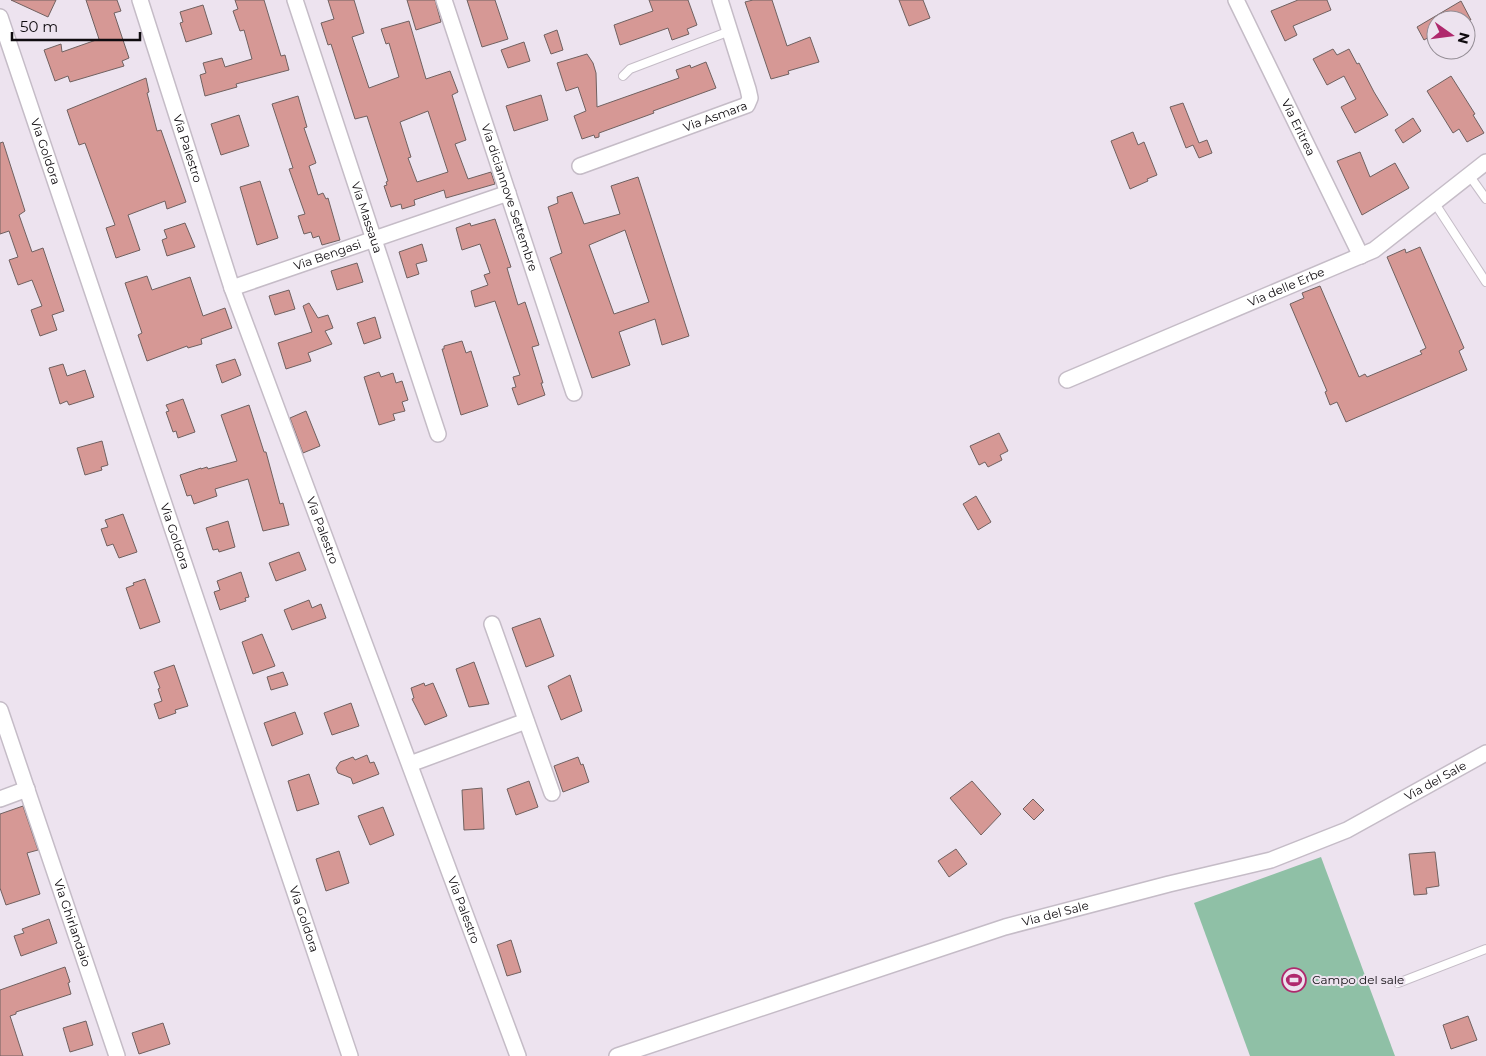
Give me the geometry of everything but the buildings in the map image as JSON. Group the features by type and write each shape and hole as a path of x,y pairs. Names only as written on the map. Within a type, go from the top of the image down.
{"street":[{"name":"Via Palestro","path":"140,0 232,288 518,1056"},
{"name":"Via Massaua","path":"295,0 438,434"},
{"name":"Via diciannove Settembre","path":"444,0 574,393"},
{"name":"Via Asmara","path":"580,166 746,105 750,98 748,89 720,0"},
{"name":"Via Eritrea","path":"1236,0 1360,256"},
{"name":"Via Goldora","path":"0,17 350,1056"},
{"name":"Via delle Erbe","path":"1067,380 1374,250 1486,162"},
{"name":"Via Bengasi","path":"232,288 508,193"},
{"path":"492,624 552,793"},
{"name":"Via Ghirlandaio","path":"0,710 117,1056"},
{"path":"410,764 526,722"},
{"name":"Via del Sale","path":"617,1056 1006,927 1169,884 1271,860 1347,830 1486,753"},
{"path":"0,799 27,789"}],"lane":[{"path":"623,76 630,69 730,32"},
{"path":"1469,175 1486,199"},
{"path":"1434,202 1486,282"},
{"path":"1398,983 1486,949"}],"green space":[{"name":"Campo del sale","path":"1321,857 1395,1056 1250,1056 1194,903"}],"place":[{"name":"Campo del sale","path":"1294,980"}]}
